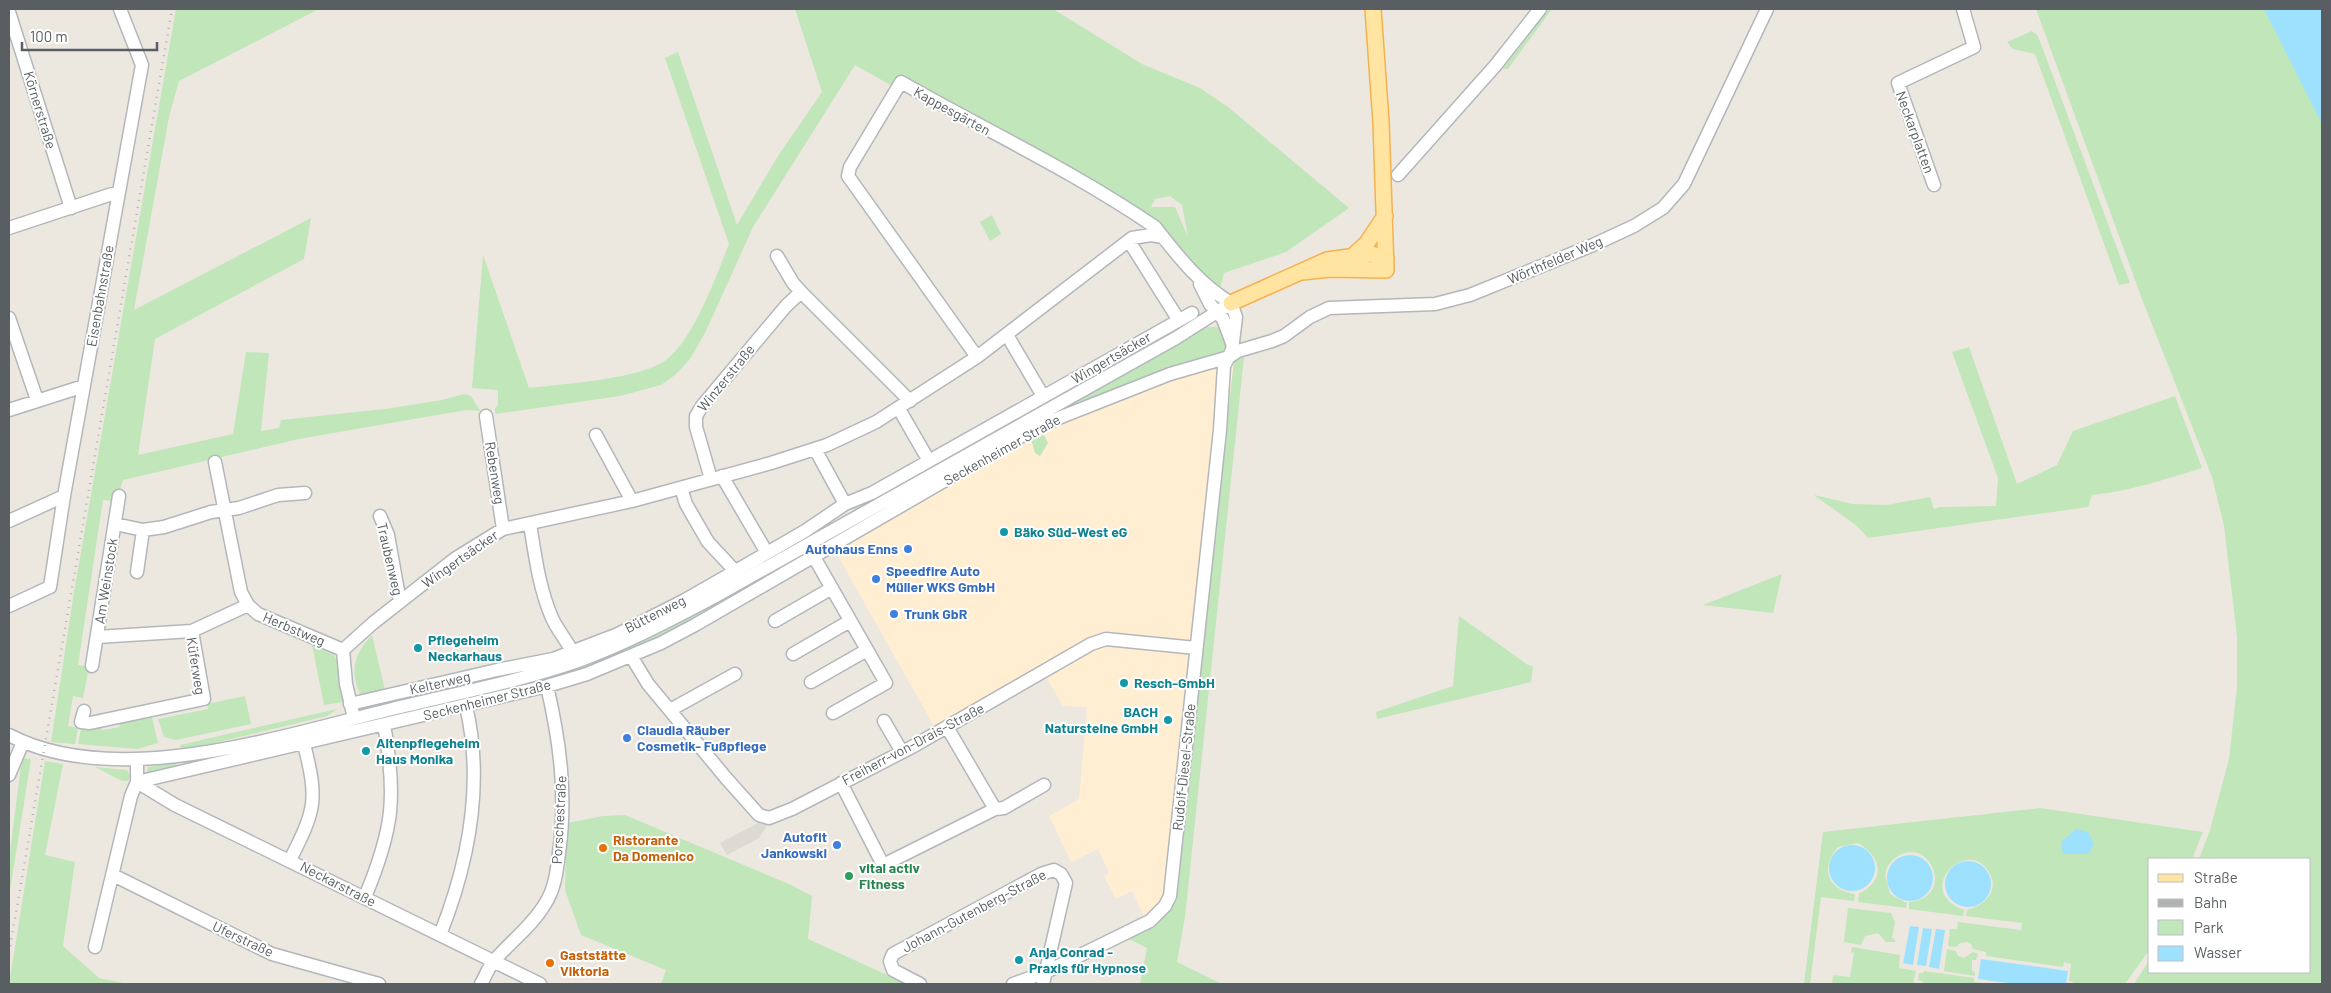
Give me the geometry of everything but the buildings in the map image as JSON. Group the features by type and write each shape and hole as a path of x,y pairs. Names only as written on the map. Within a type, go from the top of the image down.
{"main road":[{"path":"1374,9 1380,93 1386,264"},
{"path":"1354,255 1367,243 1385,216"},
{"path":"1232,303 1327,260 1371,254 1386,264"},
{"path":"1302,272 1386,264"}],"street":[{"name":"Eisenbahnstraße","path":"9,606 50,587 64,496 142,65 120,9"},
{"path":"1398,175 1495,66 1540,9"},
{"name":"Wörthfelder Weg","path":"1229,357 1238,351 1284,336 1329,308 1417,305 1450,301 1470,295 1593,245 1634,226 1663,208 1684,184 1767,9"},
{"name":"Neckarplatten","path":"1934,185 1898,83 1974,47 1962,9"},
{"name":"Körnerstraße","path":"9,12 15,50 71,208"},
{"name":"Kappesgärten","path":"977,357 848,176 850,167 901,82 1130,211 1155,227 1197,278 1214,292 1232,303"},
{"path":"9,228 118,192"},
{"path":"1130,211 1134,224 1130,239 1178,319"},
{"path":"1130,239 1151,234 1163,237"},
{"name":"Wingertsäcker","path":"344,650 355,638 456,558 503,529 632,501 681,488 815,450 850,435 899,408 977,357 1130,239"},
{"path":"778,256 793,283 801,292 910,401"},
{"name":"Kappesgärten","path":"1197,278 1210,304 1217,312"},
{"name":"Winzerstraße","path":"716,478 696,427 696,416 702,406 786,306 801,292"},
{"path":"9,735 23,742 70,755 100,759 137,759 214,750 543,672 611,648 714,597 1133,363 1232,303"},
{"name":"Rudolf-Diesel-Straße","path":"1045,978 1150,921 1165,906 1172,886 1220,430 1224,366 1229,357 1236,317 1232,303"},
{"name":"Wingertsäcker","path":"767,553 805,531 845,504 872,493 1192,312"},
{"path":"1217,312 1223,319 1232,343"},
{"path":"9,318 37,400"},
{"path":"1007,335 1043,396"},
{"name":"Seckenheimer Straße","path":"137,782 466,706 587,674 631,656 694,626 1020,437 1056,419 1170,374 1229,357"},
{"path":"9,410 84,386"},
{"path":"899,408 929,461"},
{"name":"Rebenweg","path":"486,416 503,529"},
{"path":"596,435 632,501"},
{"path":"815,450 845,504"},
{"name":"Herbstweg","path":"215,462 241,592 248,605 258,614 344,650"},
{"path":"716,478 767,553"},
{"path":"681,488 686,504 708,542 736,571"},
{"path":"115,524 143,530 164,527 211,512 239,508 278,495 305,493"},
{"path":"9,521 64,496"},
{"name":"Am Weinstock","path":"92,666 119,496"},
{"name":"Traubenweg","path":"380,516 388,535 400,602"},
{"path":"530,524 539,580 545,600 553,620 572,651"},
{"path":"137,572 143,530"},
{"name":"Büttenweg","path":"572,651 618,634 767,553"},
{"path":"814,557 886,683 832,713"},
{"path":"775,621 832,588"},
{"name":"Herbstweg","path":"192,631 248,605"},
{"path":"793,654 850,621"},
{"name":"Küferweg","path":"82,716 90,723 204,699 192,631 97,638"},
{"name":"Freiherr-von-Drais-Straße","path":"631,656 648,684 726,778 764,818 774,817 792,810 902,752 1091,644 1106,639 1196,648"},
{"path":"344,650 344,666 354,718"},
{"path":"811,682 867,650"},
{"name":"Kelterweg","path":"350,704 483,673 552,660 572,651"},
{"path":"670,710 735,674"},
{"name":"Porschestraße","path":"492,962 538,915 546,902 555,880 562,828 563,777 560,749 547,686"},
{"path":"440,935 455,898 463,866 474,790 474,753 466,706"},
{"path":"884,721 902,752"},
{"path":"364,897 377,867 390,824 392,778 384,725"},
{"path":"946,727 995,809"},
{"path":"9,775 23,742"},
{"path":"290,860 307,827 313,808 312,779 304,744"},
{"path":"95,947 131,796 137,782 137,759"},
{"name":"Neckarstraße","path":"137,782 175,805 540,984"},
{"path":"841,783 883,865 995,809 1004,808 1044,785"},
{"name":"Johann-Gutenberg-Straße","path":"920,984 893,970 890,961 893,954 1041,874 1054,870 1061,874 1066,883 1045,978"},
{"name":"Uferstraße","path":"113,875 272,954 379,984"},
{"path":"481,984 492,962"},
{"path":"1013,984 1045,978"}],"shaded area":[{"path":"1234,361 1177,876 1148,925 1132,891 1116,899 1104,876 1109,873 1098,849 1071,862 1049,816 1079,799 1087,707 1063,706 1042,670 935,728 834,549 1104,396"},
{"path":"760,822 767,825 759,838 727,855 720,843"}],"green space":[{"path":"176,9 319,9 179,81 169,117 134,310 311,218 304,259 155,339 138,455 233,434 246,352 269,353 261,431 279,428 281,420 385,409 442,400 464,394 471,396 480,411 466,410 299,439 123,480 116,501 103,500 78,665 89,667 83,698 73,696 68,726 78,728 75,744 51,742 74,592"},
{"path":"795,9 1053,9 1142,64 1200,88 1228,107 1349,208 1286,252 1224,273 1220,289 1202,279 1177,244 1157,224 985,123 894,87 855,65 753,227 706,331 690,359 675,375 661,385 620,396 495,414 495,408 498,405 498,390 472,388 483,255 529,388 601,380 639,372 666,360 686,338 695,323 729,244 665,58 678,52 737,225 778,156 822,92","holes":["1170,196 1182,205 1188,237 1175,207 1151,207 1155,199"]},
{"path":"1548,9 1552,9 1508,69 1503,69"},
{"path":"2036,9 2322,9 2322,984 2134,984 2148,962 2148,973 2311,973 2311,858 2199,858 2210,830 2229,759 2237,687 2237,636 2224,526 2212,477 2142,299"},
{"path":"2032,31 2038,36 2130,283 2119,285 2035,54 2013,49 2007,42"},
{"path":"992,215 1001,234 990,241 980,222"},
{"path":"1181,326 966,450 855,510 849,509"},
{"path":"1207,327 1217,327 1223,331 1228,352 1168,369 1022,429 1165,352"},
{"path":"1969,347 2017,484 2057,465 2073,431 2175,396 2202,468 2134,488 2092,495 2088,507 1868,538 1857,526 1814,495 1853,504 1887,505 1930,497 1934,509 1940,507 1996,506 1998,478 1952,352"},
{"path":"1244,357 1185,917 1177,962 1222,984 1140,984 1147,948 1125,937 1167,910 1191,740 1234,361"},
{"path":"1044,435 1048,443 1040,456 1035,453 1031,439"},
{"path":"829,539 828,542 666,634 624,655 543,684 184,768 182,761 255,750 303,739 477,697 578,667 611,655 667,629"},
{"path":"1782,574 1773,613 1703,605"},
{"path":"1459,616 1528,665 1533,666 1531,682 1377,719 1376,712 1453,686"},
{"path":"372,635 386,694 362,698 355,680 355,665 357,657"},
{"path":"312,645 334,655 338,662 344,702 324,705"},
{"path":"245,696 251,724 176,740 164,737 158,719 208,709 207,704"},
{"path":"337,709 327,716 181,751 180,745"},
{"path":"151,713 158,743 137,749 78,744 81,729 89,730 100,724 102,730 120,727 118,721"},
{"path":"22,758 31,759 9,897 9,859"},
{"path":"45,761 63,764 45,855 75,862 63,946 99,978 128,984 9,984"},
{"path":"176,762 177,770 149,774 147,771 148,767"},
{"path":"95,767 127,770 130,777 128,781 122,781"},
{"path":"2040,808 2203,832 2192,858 2148,858 2148,952 2125,984 2073,984 2073,982 2069,981 2071,964 2064,962 2063,967 1986,956 1986,952 1973,949 1971,944 1967,942 1960,943 1956,947 1948,946 1950,929 1957,929 1958,922 2021,930 2022,923 1966,916 1967,910 1984,902 1993,887 1990,874 1981,863 1970,860 1959,862 1949,869 1943,879 1943,891 1949,901 1964,910 1963,916 1909,909 1909,902 1923,898 1932,890 1935,880 1934,870 1928,861 1920,854 1910,852 1893,860 1885,874 1890,894 1907,903 1906,908 1858,902 1859,894 1874,882 1878,868 1876,862 1872,855 1858,843 1838,847 1829,863 1829,877 1838,888 1855,894 1854,901 1821,897 1810,984 1804,984 1823,832"},
{"path":"625,815 791,885 812,896 808,939 907,984 661,984 666,970 581,935 565,890 567,823 603,816"},
{"path":"1848,908 1891,913 1895,922 1892,938 1895,939 1895,942 1886,942 1878,933 1865,936 1861,945 1844,942"},
{"path":"1852,947 1900,955 1899,968 1916,971 1913,984 1832,984 1833,975 1850,977 1854,953 1851,952"},
{"path":"1947,949 1956,951 1958,956 1964,958 1973,952 1978,954 1976,960 1972,960 1972,970 1975,976 1944,971"},
{"path":"1924,971 1974,978 1974,982 1992,984 1923,984 1922,981 1918,980 1919,973"}],"water":[{"path":"2264,9 2322,9 2322,124"},
{"path":"2076,829 2088,832 2094,844 2088,854 2063,854 2061,842"},
{"path":"1847,845 1857,845 1871,855 1875,868 1871,881 1865,887 1857,891 1847,891 1833,881 1829,873 1829,863 1839,849"},
{"path":"1905,855 1915,855 1929,865 1933,878 1929,891 1923,897 1915,901 1905,901 1891,891 1887,883 1887,873 1897,859"},
{"path":"1963,861 1973,861 1987,871 1991,884 1987,897 1981,903 1973,907 1963,907 1949,897 1945,889 1945,879 1955,865"},
{"path":"1910,926 1919,927 1913,965 1903,963"},
{"path":"1923,928 1932,929 1926,966 1917,965"},
{"path":"1936,929 1945,930 1939,969 1929,967"},
{"path":"1981,959 2068,971 2066,984 2015,984 1978,979"}],"railway":[{"path":"9,953 172,9"}],"place":[{"name":"Bäko Süd-West eG","path":"1004,532"},
{"name":"Autohaus Enns","path":"908,549"},
{"name":"Speedfire Auto Müller WKS GmbH","path":"876,579"},
{"name":"Trunk GbR","path":"894,614"},
{"name":"Pflegeheim Neckarhaus","path":"418,648"},
{"name":"Resch-GmbH","path":"1124,683"},
{"name":"BACH Natursteine GmbH","path":"1168,720"},
{"name":"Claudia Räuber Cosmetik- Fußpflege","path":"627,738"},
{"name":"Altenpflegeheim Haus Monika","path":"366,751"},
{"name":"Autofit Jankowski","path":"837,845"},
{"name":"Ristorante Da Domenico","path":"603,848"},
{"name":"vital activ Fitness","path":"849,876"},
{"name":"Anja Conrad - Praxis für Hypnose","path":"1019,960"},
{"name":"Gaststätte Viktoria","path":"550,963"}]}
